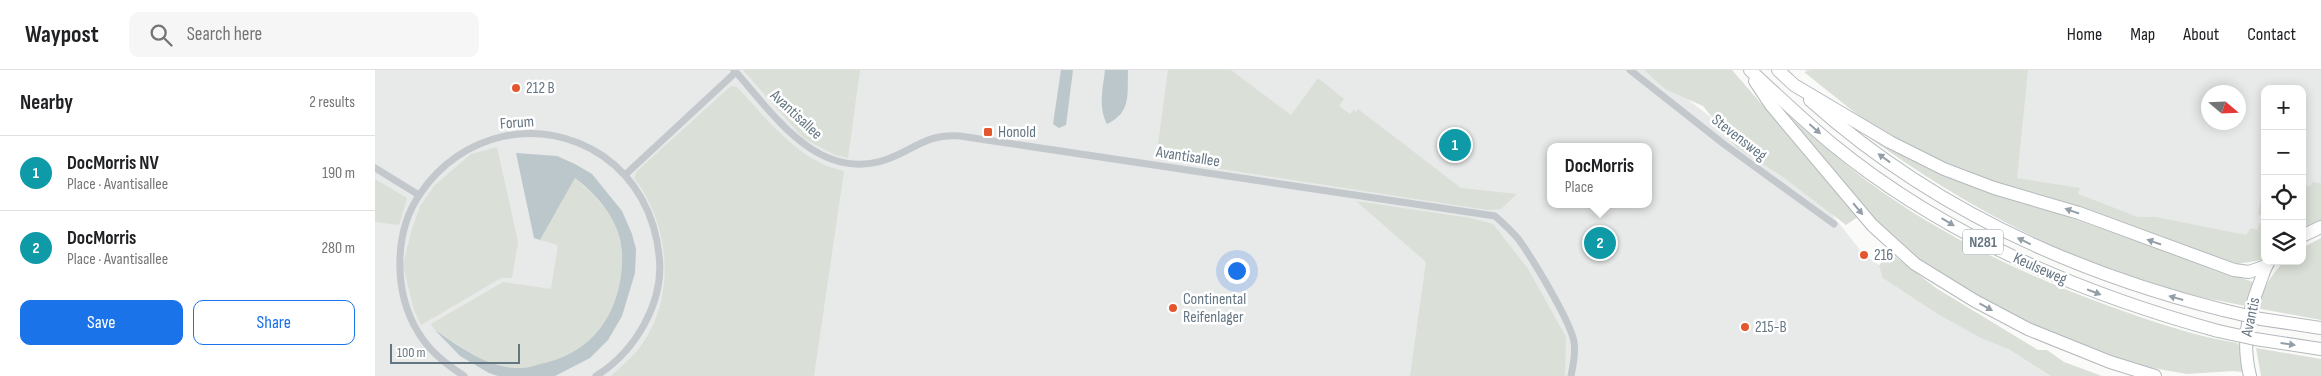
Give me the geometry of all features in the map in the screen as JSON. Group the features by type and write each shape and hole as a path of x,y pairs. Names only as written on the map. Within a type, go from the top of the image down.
{"highway":[{"name":"Keulseweg","path":"1749,70 1851,159 1884,183 1958,228 2014,258 2082,287 2156,314 2255,339 2321,349"},
{"name":"N281","path":"1749,70 1771,104 1872,225 1915,264 1975,301 2028,329 2110,362 2155,376"},
{"name":"N281","path":"1778,70 1794,85 1903,150 1961,176 2079,213 2234,270 2249,272 2266,265"},
{"name":"Keulseweg","path":"1794,85 1835,122 1894,166 1989,223 2051,254 2099,273 2170,297 2261,319 2321,328"},
{"path":"2306,234 2321,227"},
{"name":"Avantis","path":"2250,376 2247,358 2247,323 2268,265"}],"street":[{"name":"Stevensweg","path":"1630,70 1725,145 1834,224"},
{"path":"625,176 735,71"},
{"name":"Avantisallee","path":"735,71 775,119 800,141 827,158 850,164 863,164 886,159 925,139 960,136 1495,216 1508,227 1520,242 1567,321 1574,347 1571,376"},
{"name":"Forum","path":"464,376 446,364 417,331 400,279 401,251 405,228 419,195 437,174 453,160 478,144 505,135 534,134 556,136 579,144 603,156 625,176 649,210 657,236 660,262 659,280 646,320 636,338 619,358 596,376"},
{"path":"375,168 419,195"}],"shaded area":[{"path":"375,70 1650,70 1713,119 1816,194 1864,255 2049,376 375,376"},
{"path":"743,70 860,70 848,158 835,155 803,138"},
{"path":"1061,70 1073,70 1066,125 1059,128 1053,124"},
{"path":"1105,70 1128,70 1127,102 1121,114 1107,124 1102,104"},
{"path":"1168,70 1231,70 1291,115 1318,78 1344,99 1339,106 1350,114 1358,109 1461,188 1517,194 1501,209 1488,210 1156,159"},
{"path":"1644,70 1732,70 1859,216 1846,225 1783,177 1736,147 1703,106 1665,89"},
{"path":"1805,70 2321,70 2321,207 2306,210 2306,85 2261,85 2261,242 2242,256 1968,177 1889,135"},
{"path":"1812,70 2028,70 2017,178 2080,188 2078,194 2138,217 2156,217 2246,235 2251,228 2257,230 2261,221 2261,260 2237,264 2121,223 1968,174 1874,128 1804,72"},
{"path":"731,86 737,87 772,125 798,149 813,159 844,171 814,376 611,376 636,352 649,332 658,311 663,288 665,265 656,219 647,198 634,178 637,171"},
{"path":"1782,110 1867,181 1895,201 1953,236 2014,267 2077,294 2189,332 2237,343 2240,346 2243,372 2187,374 2124,363 2011,317 1919,261 1869,216"},
{"path":"1857,129 1961,179 2253,282 2245,306 2191,295 2159,286 2078,257 1964,200"},
{"path":"497,147 518,242 512,278 501,278 421,325 414,310 403,265 420,206 435,185 471,154"},
{"path":"516,153 557,156 592,174 622,211 636,249 635,273 622,316 608,340 590,358 555,376 498,376 489,373 460,356 435,330 465,350 486,361 509,367 526,368 556,360 584,345 595,334 612,308 621,276 622,258 618,233 609,213 593,194 575,178 540,240 534,238"},
{"path":"575,178 599,201 613,220 621,245 622,270 617,293 612,308 595,334 584,345 556,360 521,368 498,365 487,361 435,330 431,324 503,282 551,289 558,245 540,240"},
{"path":"375,179 407,198 399,225 375,222"},
{"path":"2312,182 2321,183 2321,222 2306,228 2306,186 2311,186"},
{"path":"2261,195 2261,216 2258,214"},
{"path":"1356,201 1470,218 1493,224 1528,269 1566,337 1565,376 1410,376 1426,262"},
{"path":"2321,238 2321,320 2256,308 2267,283 2281,265 2306,265 2306,246"},
{"path":"1888,251 1936,288 2038,350 2047,350 2064,362 2102,376 2050,376 2008,349 1981,338 1941,316 1883,278 1879,266"},
{"path":"2256,348 2321,359 2321,376 2261,376"}],"place":[{"name":"212 B","path":"516,88"},
{"name":"Honold","path":"988,132"},
{"name":"DocMorris NV","path":"1455,145"},
{"name":"DocMorris","path":"1600,243"},
{"name":"216","path":"1864,255"},
{"name":"Continental Reifenlager","path":"1173,308"},
{"name":"215-B","path":"1745,327"}]}
